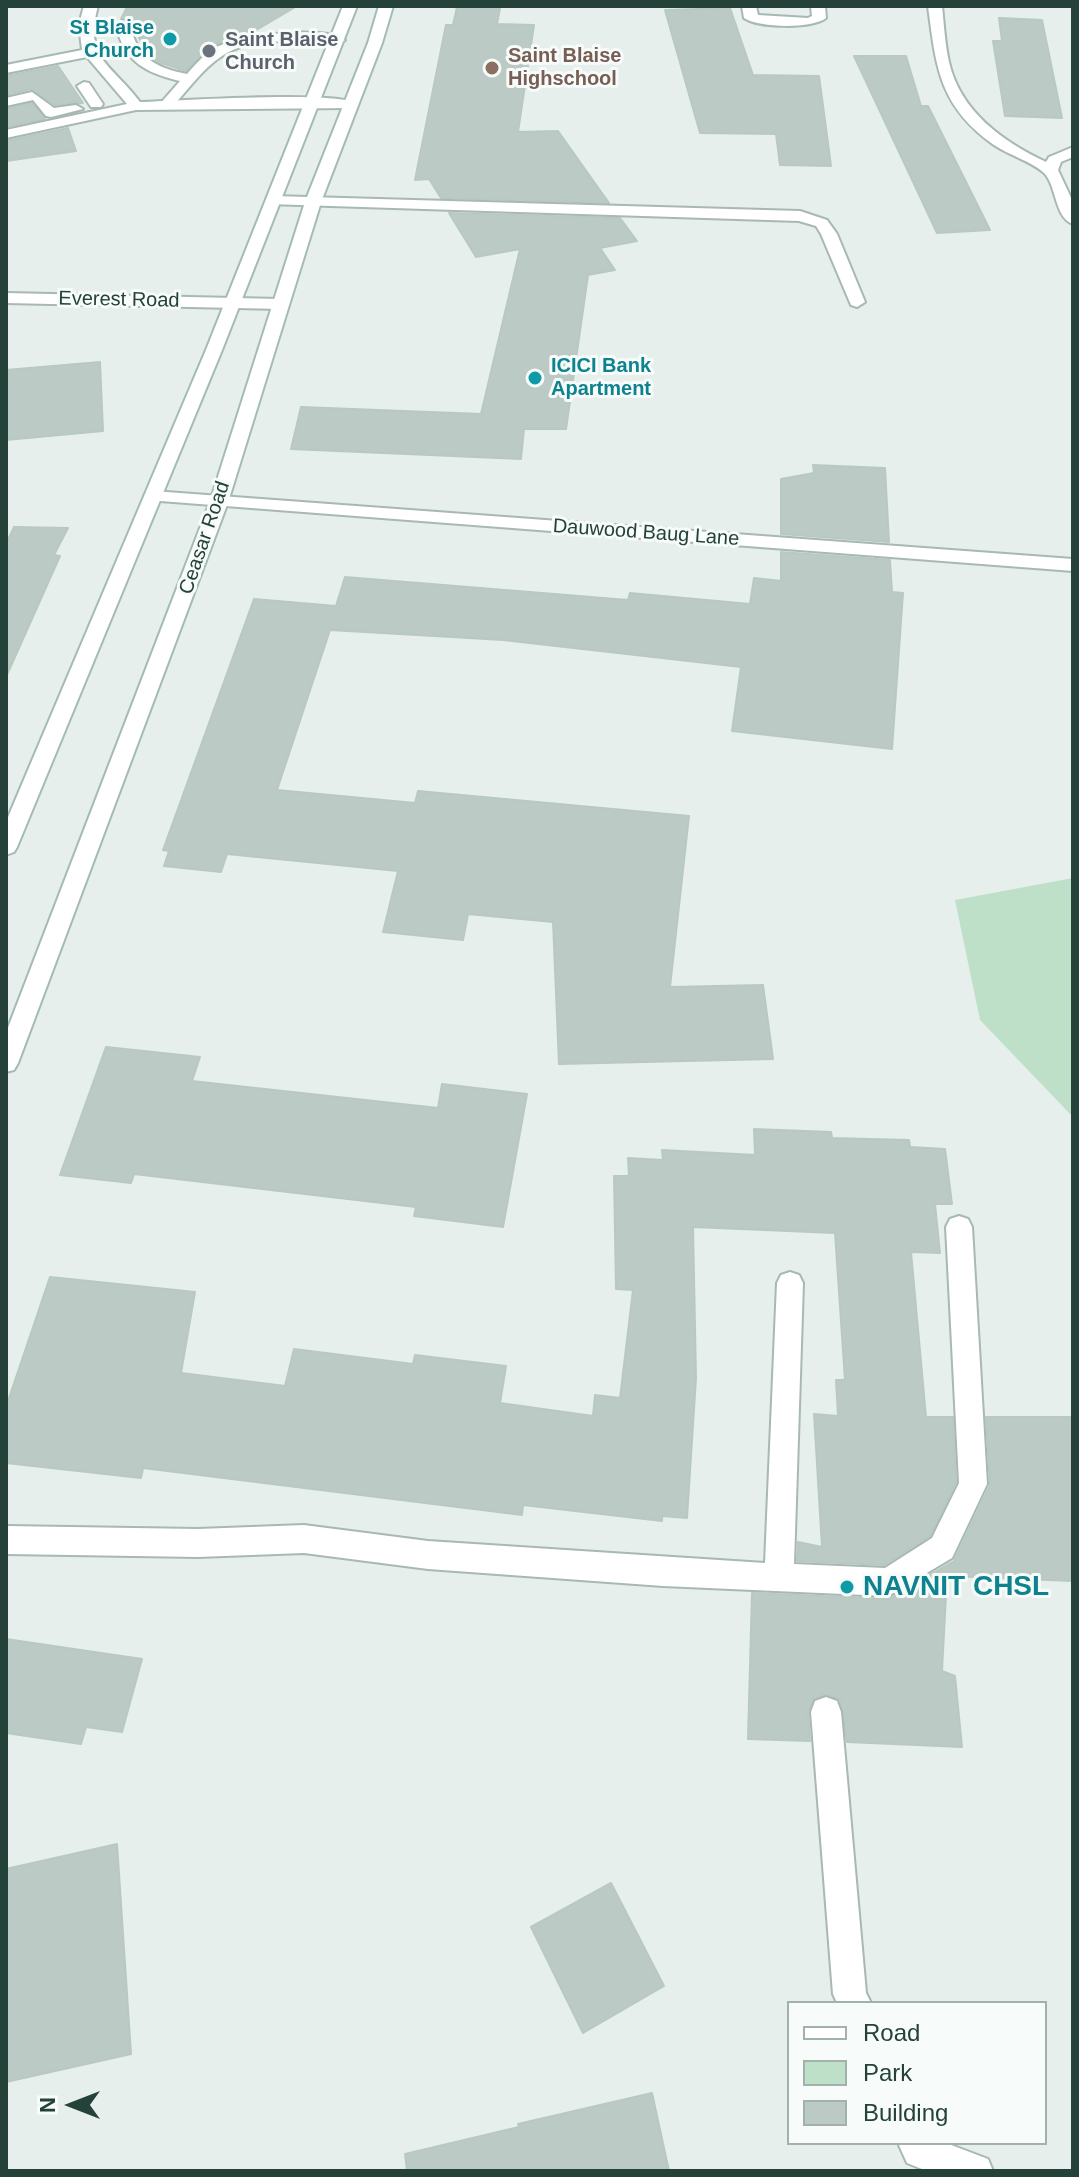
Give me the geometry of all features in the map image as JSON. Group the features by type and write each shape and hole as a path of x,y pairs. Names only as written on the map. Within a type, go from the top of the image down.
{"street":[{"path":"91,6 82,28 88,53 133,101"},
{"path":"6,847 233,303 350,6"},
{"name":"Ceasar Road","path":"6,1063 219,502 313,202 386,6"},
{"path":"748,31 743,17 749,10 755,19 810,22 819,18 818,6"},
{"path":"935,6 942,64 951,88 968,115 983,132 1002,146 1051,170 1073,219"},
{"path":"123,25 126,44 136,59 151,68 192,79"},
{"path":"166,105 221,50 238,44 338,40"},
{"path":"6,69 88,53"},
{"path":"84,86 96,104"},
{"path":"6,102 36,99 51,113 133,101 166,105 351,104"},
{"path":"6,134 133,101"},
{"path":"1051,170 1054,160 1073,151"},
{"path":"273,201 800,216 822,223 857,302"},
{"name":"Everest Road","path":"6,298 281,304"},
{"name":"Dauwood Baug Lane","path":"153,496 1073,565"},
{"path":"6,1540 198,1543 304,1539 428,1555 663,1572 888,1582 942,1548 973,1484 959,1227"},
{"path":"779,1576 790,1283"},
{"path":"826,1712 850,1994 853,2001"},
{"path":"916,2145 919,2151 976,2171"}],"green space":[{"path":"1073,878 1073,1117 980,1020 955,900"}],"building":[{"name":"St Blaise Church","path":"133,6 297,6 248,35 213,45 186,71 158,62 145,51 133,24 121,19 126,9"},
{"path":"457,7 500,8 497,24 534,25 518,132 558,131 609,203 441,198 429,179 415,180 446,25 453,25"},
{"path":"730,8 753,75 819,76 831,166 780,165 776,134 700,133 665,10"},
{"path":"999,18 1042,20 1062,118 1005,116 993,41 1002,41"},
{"path":"854,56 906,56 921,106 928,106 990,230 937,233"},
{"path":"58,66 83,103 55,105 31,89 6,95 6,76"},
{"path":"32,103 45,119 6,127 6,109"},
{"path":"68,128 76,151 6,161 6,141"},
{"path":"449,213 620,218 637,241 600,248 615,270 588,275 566,429 524,429 521,459 291,449 301,407 481,414 520,249 476,257"},
{"path":"100,362 103,431 6,440 6,370"},
{"path":"813,465 885,468 889,542 781,534 781,479 814,473"},
{"path":"14,527 68,528 54,555 60,556 6,677 6,544"},
{"path":"781,552 890,560 892,592 903,593 892,749 732,731 741,667 503,640 330,630 277,790 415,803 418,791 689,816 670,987 763,985 773,1059 559,1064 553,922 468,914 463,940 383,932 398,871 227,854 221,872 164,866 169,851 163,850 254,599 336,606 345,577 628,600 630,593 750,604 754,578 781,581"},
{"path":"106,1047 200,1057 192,1081 438,1108 442,1084 527,1094 503,1227 414,1216 416,1207 134,1174 131,1183 60,1175"},
{"path":"754,1129 831,1132 832,1138 909,1140 910,1147 945,1149 952,1204 935,1204 940,1253 911,1252 926,1417 953,1417 956,1482 930,1536 884,1565 797,1561 798,1542 822,1547 814,1414 838,1416 836,1380 845,1380 835,1233 693,1227 696,1378 687,1518 662,1516 662,1521 523,1505 522,1515 143,1468 141,1478 6,1463 6,1407 50,1277 195,1292 181,1373 285,1386 294,1349 413,1364 415,1355 506,1366 500,1403 593,1416 595,1395 620,1398 633,1290 616,1289 614,1176 629,1176 628,1158 663,1160 662,1150 755,1155"},
{"name":"NAVNIT CHSL","path":"986,1417 1073,1417 1073,1581 947,1576 942,1671 955,1676 962,1747 847,1742 840,1700 827,1694 814,1698 808,1711 810,1741 748,1739 752,1593 888,1599 954,1561 990,1485"},
{"path":"6,1639 142,1659 122,1732 86,1727 81,1744 6,1733"},
{"path":"117,1844 131,2054 6,2082 6,1869"},
{"path":"611,1883 664,1986 583,2033 531,1927"},
{"path":"652,2093 669,2171 407,2171 405,2154"}],"place":[{"name":"St Blaise Church","path":"170,39"},
{"name":"Saint Blaise Church","path":"209,51"},
{"name":"Saint Blaise Highschool","path":"492,68"},
{"name":"ICICI Bank Apartment","path":"535,378"},
{"name":"NAVNIT CHSL","path":"847,1587"}]}
